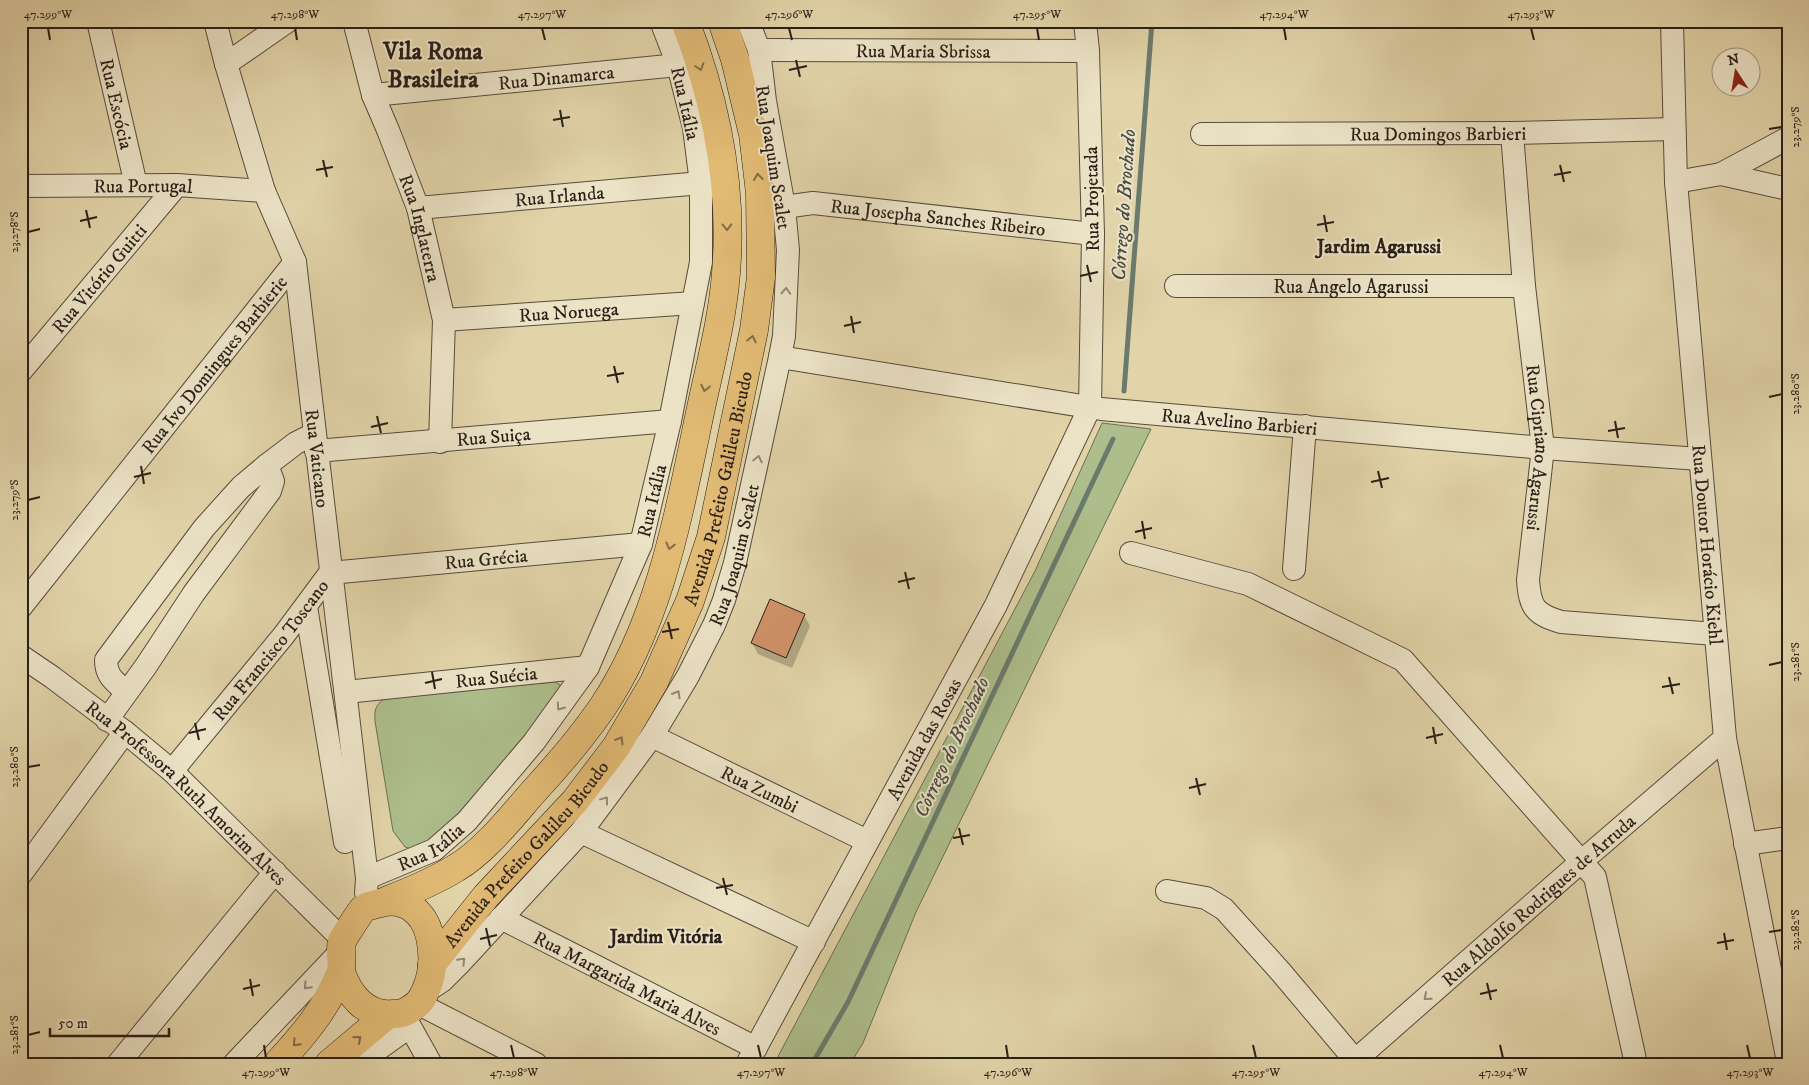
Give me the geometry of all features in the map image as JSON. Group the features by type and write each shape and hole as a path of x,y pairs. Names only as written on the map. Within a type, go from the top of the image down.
{"main road":[{"name":"Avenida Prefeito Galileu Bicudo","path":"376,904 458,867 490,840 566,757 603,707 630,658 647,619 666,565 687,476 722,308 728,227 725,181 717,126 685,21"},
{"name":"Avenida Prefeito Galileu Bicudo","path":"432,964 486,896 575,801 616,747 654,682 690,601 710,537 754,330 761,277 760,193 753,134 735,59 722,21"},
{"path":"277,1064 303,1036 324,1004 342,954 376,904 404,903 419,913 428,928 432,948 432,964 409,1010 329,1064"},
{"path":"342,954 345,984 359,1003 373,1012 409,1010"}],"street":[{"name":"Rua Escócia","path":"98,21 136,185"},
{"name":"Rua Vaticano","path":"215,21 264,191 294,262 367,878 376,904"},
{"path":"226,64 288,21"},
{"name":"Rua Inglaterra","path":"354,21 373,95 418,208 444,320 440,442"},
{"name":"Rua Itália","path":"367,878 434,850 467,821 534,742 588,667 641,544 670,421 701,262 701,184 694,128 678,66 661,21"},
{"name":"Rua Joaquim Scalet","path":"362,1064 409,1010 459,964 581,832 652,736 688,676 714,625 724,600 735,563 784,336 788,250 784,207 765,101 759,50 748,21"},
{"name":"Rua Projetada","path":"1085,21 1088,51 1093,234 1090,408"},
{"name":"Rua Doutor Horácio Kiehl","path":"1672,21 1676,182 1725,738 1788,1062"},
{"name":"Rua Maria Sbrissa","path":"759,50 1088,51"},
{"name":"Rua Dinamarca","path":"373,95 678,66"},
{"name":"Rua Domingos Barbieri","path":"1202,134 1512,133 1674,130"},
{"name":"Rua Cipriano Agarussi","path":"1512,133 1524,286 1543,448 1528,580 1533,607 1545,617 1561,622 1715,634"},
{"path":"1676,182 1721,174 1788,138"},
{"path":"1721,174 1788,189"},
{"name":"Rua Irlanda","path":"418,208 701,184"},
{"name":"Rua Portugal","path":"21,186 178,185 264,191"},
{"name":"Rua Vitório Guitti","path":"21,371 178,185"},
{"name":"Rua Josepha Sanches Ribeiro","path":"784,207 813,203 1093,234"},
{"name":"Rua Ivo Domingues Barbierie","path":"21,607 294,262"},
{"name":"Rua Angelo Agarussi","path":"1176,286 1524,286"},
{"name":"Rua Noruega","path":"444,320 693,303"},
{"name":"Rua Avelino Barbieri","path":"780,357 1090,408 1543,448 1700,459"},
{"name":"Avenida das Rosas","path":"751,1056 996,605 1090,408"},
{"name":"Rua Suiça","path":"315,442 440,442 670,421"},
{"path":"1294,569 1305,426"},
{"path":"126,692 106,670 106,660 204,528 241,487 267,465 296,444 315,442"},
{"path":"21,874 116,726 126,692 146,666 194,593 270,491 273,481 267,465"},
{"name":"Rua Grécia","path":"330,573 641,544"},
{"path":"1131,553 1248,584 1403,660 1595,877 1636,1064"},
{"name":"Rua Francisco Toscano","path":"172,771 247,681 330,573"},
{"path":"306,606 345,842"},
{"name":"Rua Professora Ruth Amorim Alves","path":"21,656 52,677 172,771 275,872 342,954"},
{"name":"Rua Suécia","path":"346,692 588,667"},
{"name":"Rua Zumbi","path":"652,736 867,841"},
{"name":"Rua Aldolfo Rodrigues de Arruda","path":"1353,1062 1725,738"},
{"path":"581,832 814,942"},
{"path":"1745,844 1788,838"},
{"path":"118,1064 275,872"},
{"path":"1166,891 1206,898 1224,909 1280,971 1353,1062"},
{"name":"Rua Margarida Maria Alves","path":"501,918 751,1056"},
{"path":"234,1064 342,954"},
{"path":"409,1010 431,1064"},
{"path":"409,1010 536,1064"}],"green space":[{"path":"1102,423 1151,429 916,912 863,1043 850,1064 774,1064 1035,571"},
{"path":"555,682 559,684 563,691 486,790 418,851 405,847 393,831 375,721 375,712 379,703 389,696"}],"building":[{"path":"770,599 805,614 786,658 751,643"}],"waterway":[{"name":"Córrego do Brochado","path":"1124,391 1152,21"},
{"name":"Córrego do Brochado","path":"812,1064 848,1002 1113,439"}],"district":[{"name":"Vila Roma Brasileira","path":"433,65"},
{"name":"Jardim Agarussi","path":"1379,246"},
{"name":"Jardim Vitória","path":"666,936"}]}
